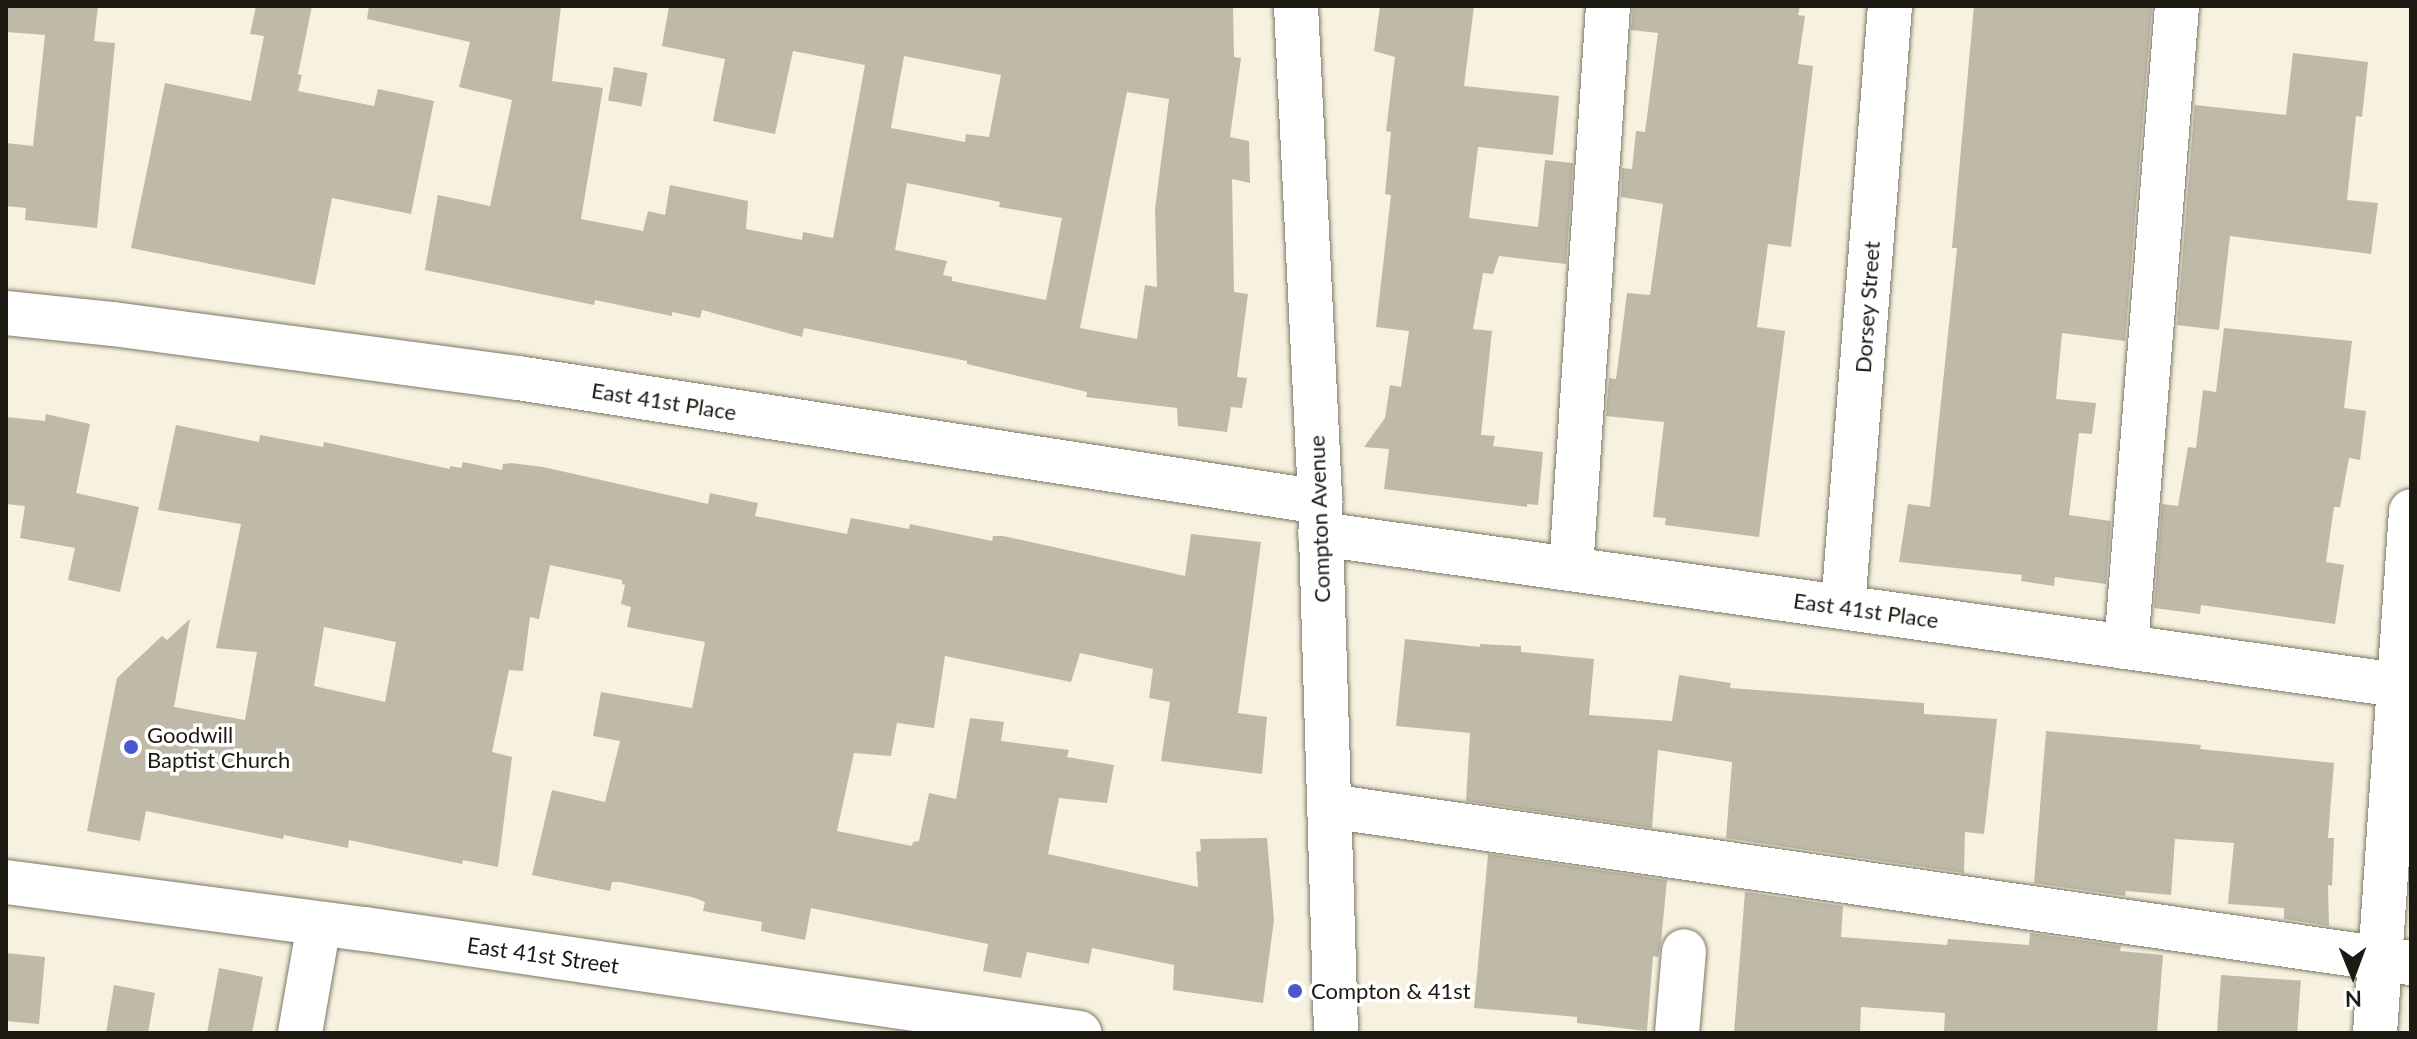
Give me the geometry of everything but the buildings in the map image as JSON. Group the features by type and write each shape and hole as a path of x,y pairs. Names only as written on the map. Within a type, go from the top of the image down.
{"street":[{"name":"Compton Avenue","path":"1296,6 1320,518 1336,1033"},
{"path":"1571,569 1608,6"},
{"name":"Dorsey Street","path":"1843,607 1890,6"},
{"path":"2126,647 2177,6"},
{"name":"East 41st Place","path":"6,313 518,378 1320,518 1571,569 2405,686"},
{"path":"2375,1033 2396,961 2411,511"},
{"path":"1329,806 2396,961"},
{"name":"East 41st Street","path":"6,882 1079,1033"},
{"path":"300,1033 319,924"},
{"path":"1677,1033 1684,951"}],"place":[{"name":"Goodwill Baptist Church","path":"131,747"},
{"name":"Compton & 41st","path":"1295,991"}]}
